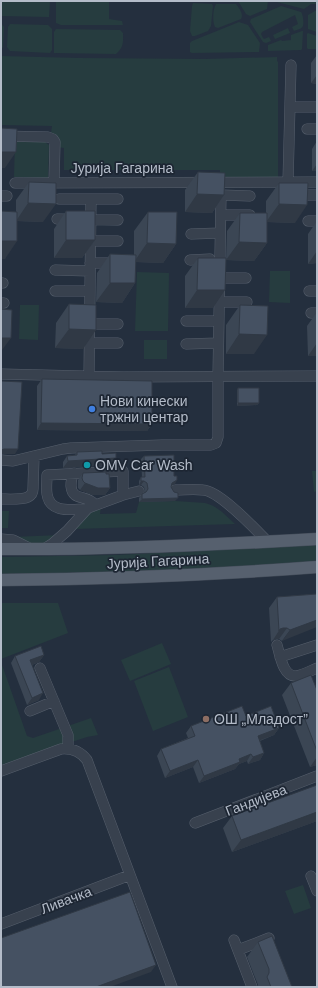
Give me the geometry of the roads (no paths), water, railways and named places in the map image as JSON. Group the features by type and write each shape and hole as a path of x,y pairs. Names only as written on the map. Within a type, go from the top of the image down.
{"main road":[{"name":"Јурија Гагарина","path":"1,549 137,548 317,539"},
{"name":"Јурија Гагарина","path":"1,580 91,579 317,567"}],"street":[{"path":"288,182 291,65"},
{"path":"290,107 317,108"},
{"name":"Јурија Гагарина","path":"1,136 48,137 53,139 55,142 54,183 317,182"},
{"path":"15,183 54,183"},
{"path":"1,460 13,460 71,448 211,445 216,442 218,437 221,195 250,196"},
{"path":"59,199 118,199"},
{"path":"89,377 91,199"},
{"path":"220,215 250,216"},
{"path":"57,219 118,220"},
{"path":"190,234 220,233"},
{"path":"90,241 118,241"},
{"path":"190,260 220,259"},
{"path":"55,270 119,263"},
{"path":"220,278 246,278"},
{"path":"55,291 90,292"},
{"path":"219,302 247,302"},
{"path":"186,321 219,321"},
{"path":"89,324 118,324"},
{"path":"89,343 118,343"},
{"path":"186,344 218,343"},
{"path":"1,374 89,377 317,376"},
{"path":"1,499 29,497 34,489 34,456"},
{"path":"123,495 123,471 47,475 47,493 49,500 52,505 61,510 91,507 123,495 139,491"},
{"path":"44,549 67,531 91,507 91,500 76,496 73,493 71,489 72,476 70,474"},
{"path":"175,490 204,490 211,492 218,496 250,524 268,542"},
{"path":"1,539 13,540 31,549"},
{"path":"280,657 317,645"},
{"path":"277,646 286,671 290,675 297,676 317,668"},
{"path":"40,668 68,735 68,748"},
{"path":"30,711 54,701"},
{"path":"1,772 61,749 68,748 77,751 87,760 172,987"},
{"name":"Гандијева","path":"195,823 317,776"},
{"name":"Ливачка","path":"1,924 130,875"},
{"path":"311,876 317,891"},
{"path":"238,950 271,938"},
{"path":"234,940 252,987"}],"place":[{"name":"Нови кинески тржни центар","path":"92,409"},
{"name":"OMV Car Wash","path":"87,465"},
{"name":"ОШ „Младост”","path":"206,719"}]}
